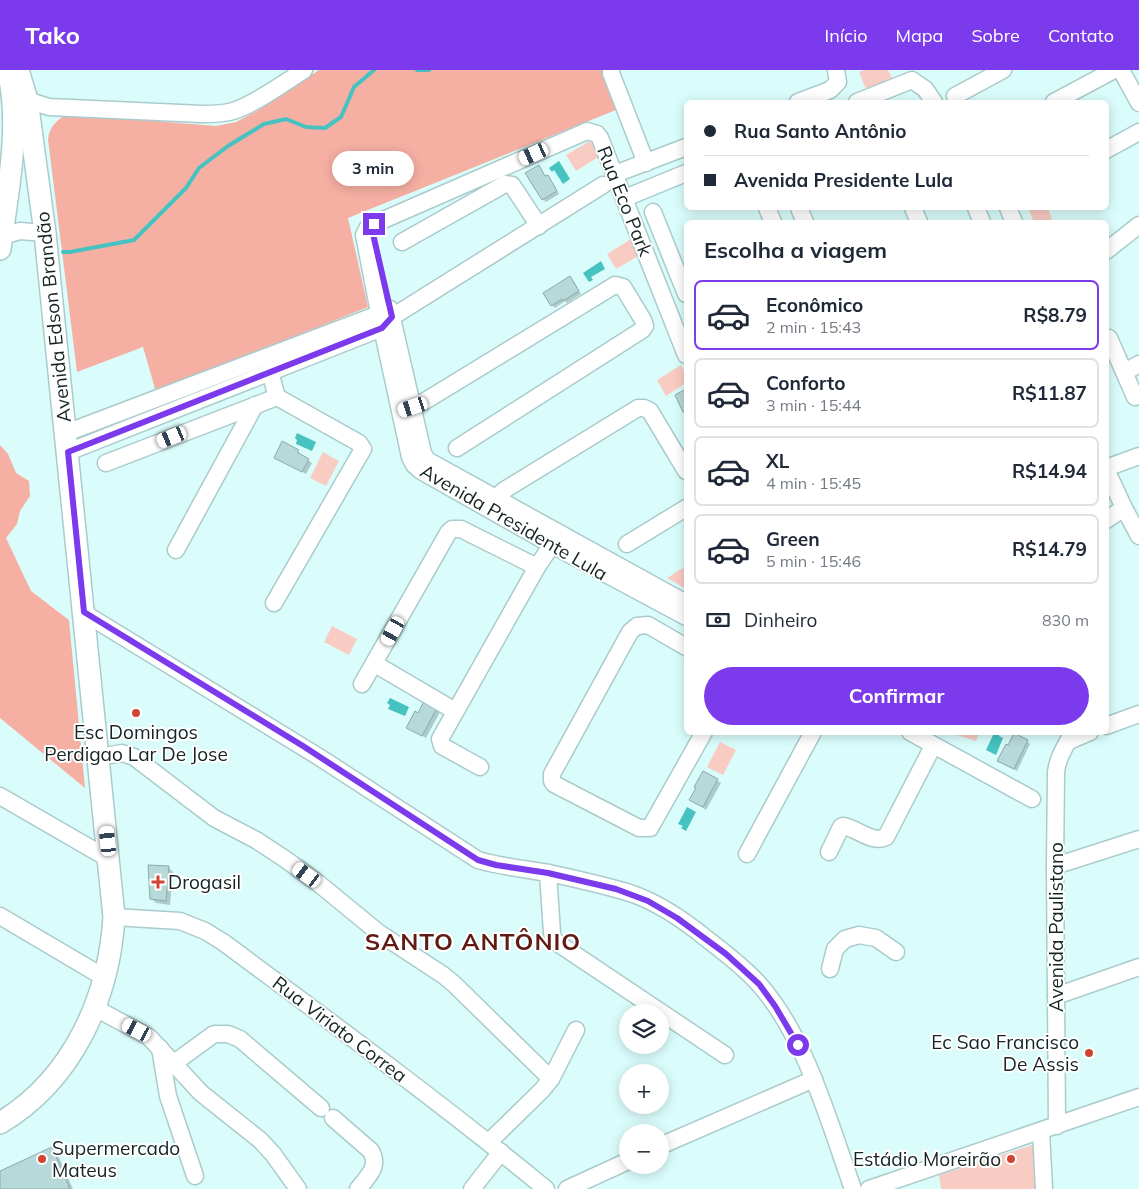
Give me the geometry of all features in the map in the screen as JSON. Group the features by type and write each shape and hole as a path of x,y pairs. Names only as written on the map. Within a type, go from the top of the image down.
{"main road":[{"path":"1,243 12,151 13,118 11,84 8,70"},
{"name":"Avenida Edson Brandão","path":"0,1123 26,1105 43,1089 62,1067 81,1038 95,1008 105,978 111,950 114,918 110,859 45,233 32,130 18,70"},
{"path":"6,203 17,199 28,204 45,233"}],"street":[{"path":"26,100 42,106 202,114 217,113 241,107 304,70"},
{"path":"611,70 646,163"},
{"path":"803,100 830,90 838,82 836,70"},
{"path":"955,96 1003,70"},
{"path":"1058,100 1114,70"},
{"path":"1121,70 1139,103"},
{"path":"863,100 912,80 925,88 933,100"},
{"path":"32,130 42,117 58,107"},
{"path":"0,115 6,125 12,151"},
{"name":"Rua Eco Park","path":"374,224 587,131 596,134 600,138 609,179 625,198 684,350"},
{"path":"1109,148 1139,132"},
{"path":"186,397 270,372 384,320 538,226 609,179 684,148"},
{"path":"625,198 684,174"},
{"path":"402,242 505,184 512,186 538,226"},
{"path":"653,212 684,289"},
{"name":"Avenida Presidente Lula","path":"374,224 368,228 364,235 406,409 410,457 414,465 421,471 492,503 684,616"},
{"path":"1109,249 1139,225"},
{"path":"1,243 20,231 45,233"},
{"path":"406,409 615,285 623,287 643,320 645,326 642,330 456,448"},
{"path":"67,443 384,320"},
{"path":"1109,338 1132,368 1135,397"},
{"path":"270,372 277,397 360,443 363,450 274,603"},
{"path":"106,463 277,397"},
{"path":"176,550 255,404"},
{"path":"492,503 638,408 650,411 684,468"},
{"path":"1109,467 1139,456"},
{"path":"1109,475 1139,536"},
{"path":"1109,518 1124,508"},
{"path":"627,544 684,509"},
{"path":"362,684 452,529 461,529 537,567"},
{"path":"480,767 440,743 440,739 537,567 556,539"},
{"name":"Avenida Presidente Lula","path":"556,539 684,602"},
{"path":"84,612 294,741 478,860 496,865 548,873 632,894 677,918 700,933 759,984 789,1029 814,1078 853,1189"},
{"path":"684,646 648,625 637,626 630,632 552,774 552,781 554,784 639,828 650,828 702,735"},
{"path":"375,664 455,711"},
{"path":"1109,725 1139,714"},
{"path":"747,854 811,735"},
{"path":"915,735 1032,798"},
{"name":"Avenida Paulistano","path":"1057,1126 1055,866 1057,762 1071,736"},
{"path":"830,852 840,827 843,826 876,839 886,837 933,746"},
{"path":"99,757 122,752 134,757 214,818 256,840 285,859 351,909 379,933 454,984 551,1079"},
{"path":"0,796 110,859"},
{"path":"1055,866 1139,839"},
{"path":"548,873 553,939 725,1055"},
{"path":"0,916 105,978"},
{"name":"Rua Viriato Correa","path":"114,918 180,921 205,931 223,942 495,1147 546,1189"},
{"path":"830,969 835,949 845,940 859,934 876,938 896,952"},
{"path":"1056,996 1139,967"},
{"path":"95,1008 137,1030 160,1048 201,1093 260,1140 273,1154 298,1189"},
{"path":"472,1189 495,1147 551,1079 576,1030"},
{"path":"174,1063 214,1034 228,1034 240,1039 371,1151 375,1158 375,1165 358,1189"},
{"path":"160,1048 168,1096 195,1176"},
{"path":"669,1142 814,1078"},
{"path":"869,1189 1139,1097"},
{"path":"1041,1130 1044,1189"},
{"path":"567,1189 619,1165"}],"shaded area":[{"path":"319,70 606,70 621,108 348,218 368,307 156,392 143,347 77,372 48,139 54,124 67,114 216,126 236,122 257,111"},
{"path":"864,70 888,70 892,78 866,89 859,72"},
{"path":"590,141 600,156 576,171 566,155"},
{"path":"1029,210 1049,210 1052,219 1049,220 1033,220"},
{"path":"631,239 640,255 616,269 607,254"},
{"path":"681,365 684,371 684,384 666,396 657,380"},
{"path":"0,445 8,454 16,473 29,481 30,496 20,511 17,524 6,538 31,591 69,620 85,788 0,718"},
{"path":"323,452 339,461 326,486 310,478"},
{"path":"684,567 684,588 667,578"},
{"path":"332,626 357,639 349,655 324,642"},
{"path":"957,735 978,735 976,741"},
{"path":"720,742 736,750 723,775 707,767"},
{"name":"Estádio Moreirão","path":"1035,1144 1037,1189 941,1189 939,1175"}],"water":[{"path":"559,161 570,179 563,184 554,170 552,172 549,168"},
{"path":"601,261 605,269 591,277 593,280 589,282 583,273"},
{"path":"297,433 316,442 312,451 296,444 297,440 295,438"},
{"path":"390,698 409,707 405,716 388,709 390,705 387,703"},
{"path":"993,735 999,735 1003,738 996,755 986,750"},
{"path":"687,807 696,812 686,831 681,828 683,826 678,824"}],"building":[{"path":"539,165 545,176 548,175 557,191 542,200 525,173"},
{"path":"570,276 579,291 551,306 543,293"},
{"path":"684,390 684,412 683,412 675,395"},
{"path":"282,441 299,450 297,452 309,459 302,472 274,458"},
{"path":"424,701 437,708 422,736 406,728 415,711 418,713"},
{"path":"1013,735 1018,735 1028,740 1014,769 997,761 1006,744 1008,745"},
{"path":"703,771 718,779 703,807 689,800"},
{"name":"Drogasil","path":"148,865 169,866 166,901 150,899"},
{"name":"Supermercado Mateus","path":"52,1147 70,1189 0,1189 0,1171"}],"waterway":[{"path":"63,252 134,240 186,188 199,168 228,146 264,124 286,119 306,127 325,128 341,117 354,87 374,70"},
{"path":"417,70 429,70"}],"place":[{"name":"Esc Domingos Perdigao Lar De Jose","path":"136,713"},
{"name":"Drogasil","path":"158,882"},
{"name":"Ec Sao Francisco De Assis","path":"1089,1053"},
{"name":"Supermercado Mateus","path":"42,1159"},
{"name":"Estádio Moreirão","path":"1011,1159"}],"district":[{"name":"SANTO ANTÔNIO","path":"473,942"}],"route":[{"path":"374,224 373,234 392,317 382,328 68,452 84,612 303,746 478,860 496,865 548,873 616,889 648,901 677,918 700,933 759,984 775,1006 798,1045"}]}
